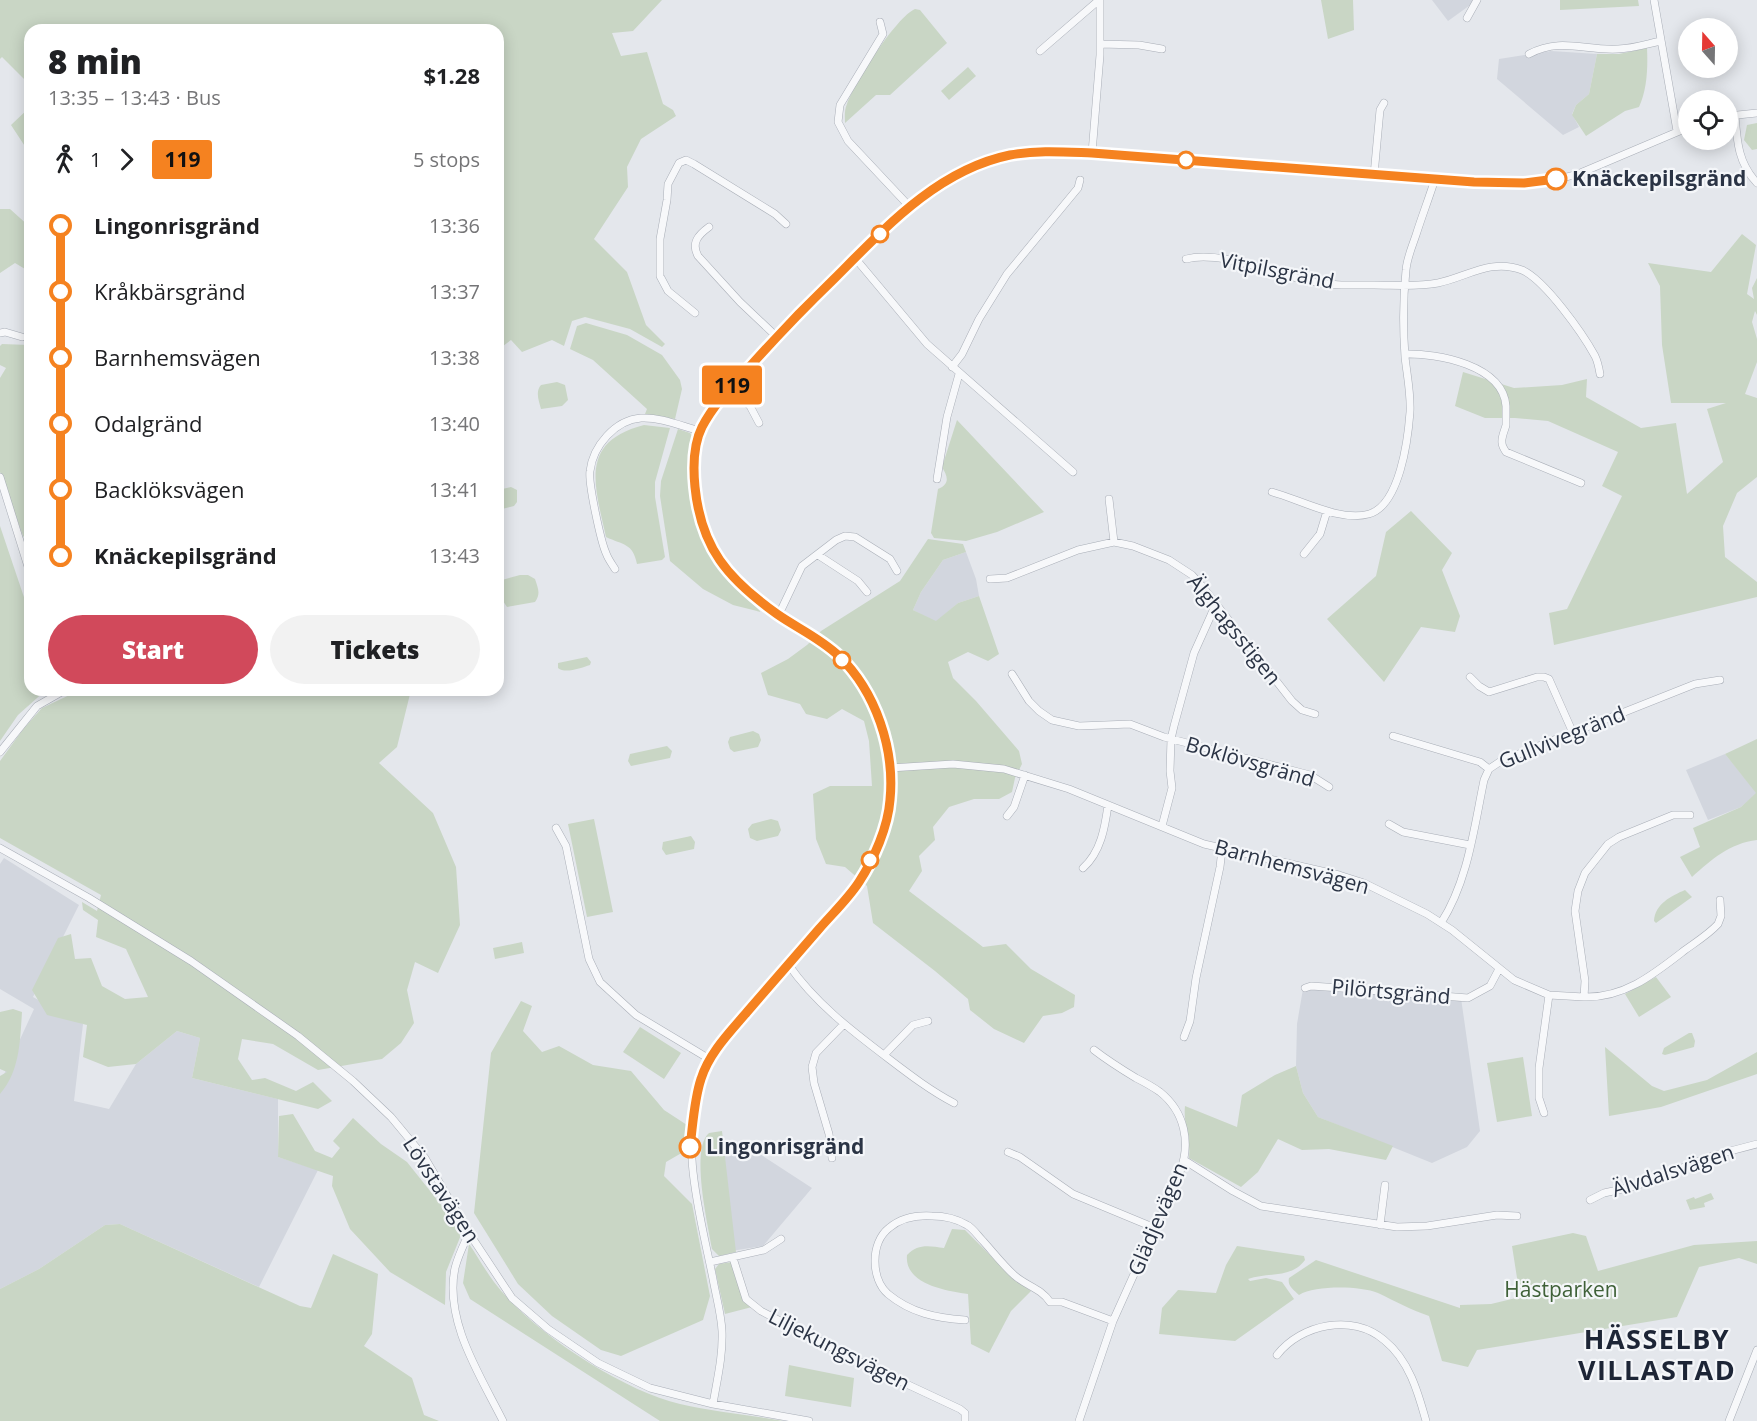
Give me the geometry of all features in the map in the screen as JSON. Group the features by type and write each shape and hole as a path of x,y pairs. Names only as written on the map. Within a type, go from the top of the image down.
{"street":[{"path":"1092,153 1100,44 1099,0"},
{"path":"1040,51 1099,0"},
{"path":"1467,18 1477,0"},
{"path":"713,1404 721,1355 722,1332 695,1192 690,1147 701,1077 719,1045 859,883 879,841 886,820 890,802 890,768 882,728 874,707 852,671 822,642 777,614 739,583 717,558 707,542 697,509 693,476 694,450 700,431 712,409 777,337 909,206 942,183 990,160 1037,152 1092,153 1270,165 1374,175 1524,183 1562,178 1592,168 1677,131 1653,0"},
{"path":"880,22 883,34 840,105 838,122 848,141 909,206"},
{"path":"1529,54 1544,46 1619,50 1661,42"},
{"path":"1100,44 1139,45 1162,49"},
{"path":"1374,175 1380,110 1384,103"},
{"path":"1738,115 1757,113"},
{"path":"1738,147 1745,168 1757,183"},
{"path":"695,314 665,288 660,276 659,246 668,184 679,163 686,160 694,164 775,214 786,224"},
{"path":"1272,492 1295,498 1327,511 1347,515 1371,513 1384,505 1391,494 1399,474 1410,412 1405,354 1406,269 1409,251 1435,179"},
{"path":"952,367 962,354 980,319 1008,274 1078,188 1080,180"},
{"path":"709,227 700,234 695,243 698,256 740,302 777,337"},
{"name":"Vitpilsgränd","path":"1186,259 1207,256 1311,282 1332,284 1437,283 1489,266 1504,266 1523,271 1537,280 1556,300 1597,359 1600,374"},
{"path":"855,258 927,344 1073,472"},
{"path":"0,333 5,332 22,337"},
{"path":"1405,354 1422,353 1461,362 1485,375 1498,385 1504,394 1506,426 1502,443 1506,452 1581,483"},
{"path":"937,479 947,417 959,374"},
{"path":"730,388 746,402 759,423"},
{"path":"615,569 605,552 590,473 601,443 611,431 640,418 664,421 700,431"},
{"path":"0,477 24,554"},
{"path":"1109,499 1114,542"},
{"path":"1304,554 1320,534 1327,511"},
{"path":"777,614 802,566 836,540 849,535 890,559 897,571"},
{"name":"Älghagsstigen","path":"990,579 1007,578 1078,550 1114,542 1156,555 1181,567 1202,586 1292,701 1302,710 1315,714"},
{"path":"818,555 858,581 867,592"},
{"path":"1162,826 1172,789 1171,739 1194,653 1216,604"},
{"name":"Boklövsgränd","path":"1012,674 1029,701 1052,720 1079,726 1130,724 1171,739 1310,775 1329,786"},
{"path":"1470,677 1479,687 1489,692 1537,677 1549,679 1573,733"},
{"name":"Gullvivegränd","path":"1441,922 1452,906 1460,885 1484,780 1489,769 1501,761 1695,684 1720,680"},
{"path":"0,752 37,706 54,696"},
{"path":"1393,736 1480,762 1489,769"},
{"name":"Barnhemsvägen","path":"890,768 922,765 972,765 1004,769 1108,805 1222,849 1328,873 1373,887 1441,922 1514,980 1549,995 1594,997 1623,991 1657,972 1719,924 1720,900"},
{"path":"1007,816 1014,807 1025,775"},
{"path":"1083,868 1092,860 1098,849 1108,805"},
{"path":"1584,997 1585,981 1575,911 1578,891 1585,873 1603,850 1619,837 1673,815 1690,815"},
{"path":"1389,824 1403,832 1470,845"},
{"path":"556,828 566,846 589,959 600,982 636,1015 711,1060"},
{"name":"Lövstavägen","path":"0,848 89,898 191,961 298,1036 353,1081 391,1117 425,1158 469,1233 512,1298 548,1329 598,1363 650,1388 713,1404 809,1421"},
{"path":"1184,1037 1190,1021 1196,978 1222,849"},
{"path":"788,964 818,1000 844,1024 933,1092 954,1103"},
{"name":"Pilörtsgränd","path":"1305,988 1311,986 1468,998 1490,986 1499,969"},
{"path":"1544,1113 1539,1098 1539,1068 1549,995"},
{"path":"884,1055 913,1025 928,1021"},
{"path":"832,1158 829,1134 811,1070 816,1053 844,1024"},
{"name":"Glädjevägen","path":"1079,1421 1113,1321 1184,1160 1187,1142 1172,1105 1161,1092 1094,1050"},
{"name":"Älvdalsvägen","path":"1590,1200 1604,1193 1636,1186 1715,1155 1757,1144"},
{"path":"1008,1152 1020,1156 1073,1194 1155,1228"},
{"path":"1184,1160 1261,1206 1397,1227 1427,1226 1486,1216 1510,1214 1517,1216"},
{"path":"1380,1225 1385,1185"},
{"path":"965,1320 936,1318 900,1302 887,1293 880,1284 875,1261 883,1233 913,1216 953,1219 968,1225 1015,1276 1044,1293 1050,1302 1062,1302 1113,1321"},
{"path":"469,1233 455,1269 453,1283 456,1317 465,1342 503,1421"},
{"path":"710,1262 764,1250 781,1239"},
{"name":"Liljekungsvägen","path":"733,1258 746,1299 754,1306 868,1366 960,1409 965,1413 965,1421"},
{"path":"1277,1355 1292,1340 1311,1328 1320,1326 1346,1326 1377,1335 1385,1340 1416,1385 1426,1421"},
{"path":"1729,1421 1757,1350"}],"shaded area":[{"path":"1432,0 1473,0 1473,3 1448,21"},
{"path":"1551,51 1597,54 1589,94 1576,105 1572,114 1579,127 1563,135 1497,79 1499,59"},
{"path":"966,552 976,579 979,596 958,603 936,622 913,610 921,592 943,560"},
{"path":"1725,754 1757,793 1741,807 1708,820 1686,770"},
{"path":"4,858 79,905 33,997 83,1024 74,1101 109,1109 136,1064 177,1031 200,1038 192,1078 278,1099 278,1157 318,1170 259,1287 120,1224 105,1225 39,1269 0,1289 0,1083 34,1009 0,989 0,864"},
{"path":"1303,989 1461,998 1480,1131 1467,1147 1432,1163 1318,1117 1303,1093 1296,1066 1297,1024"},
{"path":"740,1147 755,1151 812,1188 763,1246 731,1251 722,1151"}],"green space":[{"path":"0,0 662,0 633,31 612,33 621,56 647,52 663,104 673,110 676,116 641,139 627,167 628,187 594,239 627,272 646,325 665,344 662,347 630,329 585,317 572,321 564,346 552,340 522,352 511,340 504,345 504,24 24,24 24,79 2,57 0,59"},
{"path":"1321,0 1353,0 1354,30 1328,39"},
{"path":"1560,0 1638,0 1639,6 1560,10"},
{"path":"915,9 920,10 947,43 890,95 876,95 845,123 847,104 867,67 897,24"},
{"path":"1647,48 1646,79 1639,107 1625,111 1586,136 1572,115 1576,105 1589,94 1597,54 1619,54"},
{"path":"968,67 976,76 949,100 941,91"},
{"path":"24,113 24,145 11,125"},
{"path":"1757,123 1757,149 1752,150 1744,140 1747,125"},
{"path":"0,209 10,209 24,222 24,268 15,263 0,273"},
{"path":"1742,234 1756,245 1747,294 1754,299 1752,288 1757,278 1757,315 1755,311 1752,322 1757,339 1757,362 1745,394 1757,398 1757,477 1737,493 1723,526 1725,557 1757,582 1757,597 1554,645 1549,613 1567,609 1622,496 1602,486 1618,452 1548,421 1485,418 1455,406 1463,372 1514,388 1562,385 1587,379 1586,397 1641,428 1676,423 1687,494 1723,462 1707,409 1726,403 1671,403 1662,345 1660,286 1648,263 1711,272"},
{"path":"586,323 627,335 662,355 680,380 682,389 675,419 645,414 647,409 593,360 570,349 577,326"},
{"path":"2,344 24,345 24,537 0,472 0,378 6,368 0,365 0,346"},
{"path":"557,382 565,385 568,400 562,406 541,409 538,397 539,388 541,385"},
{"path":"957,420 1044,512 997,532 966,541 934,538 931,533 938,489 945,485 947,480 942,467"},
{"path":"644,425 670,428 655,482 655,497 665,557 662,560 637,564 630,548 606,537 598,500 596,468 600,454 609,442 623,433"},
{"path":"678,429 690,433 694,438 689,485 692,507 703,542 722,571 761,612 733,605 703,589 670,561 660,496 661,481"},
{"path":"511,487 517,490 517,502 514,506 504,508 504,489"},
{"path":"1411,511 1452,553 1442,570 1460,616 1455,632 1421,627 1384,682 1327,619 1376,576 1386,532"},
{"path":"0,526 24,597 24,696 39,696 18,715 0,741"},
{"path":"928,539 963,544 966,552 943,560 921,592 913,610 936,621 958,603 979,596 999,654 988,661 968,652 948,662 953,678 1019,751 1022,764 1015,778 1012,792 999,799 974,799 949,807 933,827 935,840 919,856 922,871 909,891 983,947 1006,944 1031,969 1075,995 1074,1007 1062,1013 1043,1016 1024,1043 994,1029 970,1010 968,999 873,923 867,886 845,867 826,864 816,839 813,794 830,786 872,786 869,741 864,721 842,709 827,719 806,714 800,704 768,695 761,673 788,659 821,631 900,581"},
{"path":"520,575 528,575 535,579 537,599 535,602 507,607 504,602 504,579"},
{"path":"587,657 591,662 590,665 569,670 558,668 558,663"},
{"path":"67,696 410,696 397,747 379,763 433,813 456,867 460,925 438,973 415,962 407,990 414,1023 401,1043 382,1059 318,1070 273,1044 242,1039 238,1059 252,1080 265,1078 296,1091 313,1082 332,1101 318,1109 192,1078 200,1038 177,1031 136,1064 108,1067 83,1057 87,1025 47,1015 32,990 58,938 71,934 75,959 91,958 102,986 125,999 148,997 126,949 96,937 98,920 83,910 82,902 97,911 101,895 0,838 0,761 42,708"},
{"path":"753,731 759,734 761,740 758,747 734,752 730,749 728,742 730,737"},
{"path":"1757,739 1757,840 1730,849 1692,877 1680,857 1700,847 1693,828 1741,807 1756,793 1725,754"},
{"path":"667,746 672,751 670,758 631,766 628,761 630,754"},
{"path":"594,819 613,912 587,917 568,824"},
{"path":"771,819 778,821 781,830 778,836 757,841 750,838 748,829 752,824"},
{"path":"691,836 695,842 694,849 666,855 662,849 663,842"},
{"path":"1685,890 1692,897 1656,923 1655,915 1661,905"},
{"path":"522,942 524,953 495,959 493,948"},
{"path":"1656,977 1671,997 1639,1017 1625,994"},
{"path":"521,1001 532,1006 523,1031 542,1052 559,1046 593,1065 631,1071 664,1110 687,1125 685,1151 666,1162 664,1176 692,1204 710,1296 703,1320 621,1356 601,1350 552,1316 518,1284 474,1213 491,1053"},
{"path":"13,1009 22,1012 19,1045 12,1076 0,1094 0,1076 7,1072 0,1069 0,1012"},
{"path":"640,1027 681,1053 664,1079 623,1052"},
{"path":"1692,1033 1695,1041 1694,1047 1662,1054 1664,1048"},
{"path":"1605,1047 1652,1086 1664,1091 1707,1080 1757,1052 1757,1074 1661,1107 1609,1116"},
{"path":"1523,1057 1532,1116 1497,1122 1487,1063"},
{"path":"1296,1066 1303,1093 1318,1117 1393,1146 1386,1160 1329,1149 1302,1150 1278,1139 1258,1172 1241,1187 1189,1158 1185,1106 1237,1127 1242,1095 1275,1075"},
{"path":"293,1114 315,1151 332,1158 340,1148 333,1141 353,1118 381,1144 407,1162 450,1216 461,1235 446,1272 445,1305 390,1272 350,1229 332,1186 333,1176 278,1157 279,1116"},
{"path":"722,1131 736,1252 719,1256 712,1249 707,1223 702,1188 701,1154 709,1133"},
{"path":"1711,1193 1714,1199 1704,1203 1705,1207 1690,1210 1686,1200"},
{"path":"120,1224 300,1306 311,1308 333,1254 378,1274 372,1334 364,1346 412,1378 424,1415 439,1421 0,1421 0,1289 39,1269 105,1225"},
{"path":"952,1229 965,1230 1014,1279 1031,1291 1011,1311 989,1353 971,1344 968,1294 928,1284 912,1273 908,1265 907,1255 915,1249 924,1246 944,1248"},
{"name":"Hästparken","path":"1573,1233 1586,1236 1598,1271 1694,1245 1757,1241 1757,1264 1739,1258 1699,1267 1677,1317 1477,1350 1468,1367 1442,1361 1429,1316 1370,1291 1327,1288 1299,1295 1289,1283 1289,1278 1316,1260 1460,1308 1460,1305 1491,1304 1520,1297 1512,1246"},
{"path":"469,1244 494,1282 530,1320 605,1372 631,1386 680,1404 784,1421 660,1421 470,1299 463,1283"},
{"path":"1237,1246 1304,1256 1305,1260 1299,1266 1286,1273 1248,1279 1250,1281 1266,1278 1282,1282 1294,1299 1235,1341 1159,1334 1162,1308 1178,1290 1216,1293 1226,1265"},
{"path":"732,1262 752,1307 725,1314 715,1269 719,1264"},
{"path":"789,1365 854,1378 851,1407 785,1396"}],"bus line":[{"name":"119","path":"690,1147 701,1077 719,1045 859,883 879,841 886,820 891,784 882,728 863,686 852,671 822,642 777,614 739,583 717,558 707,542 697,509 693,476 694,450 700,431 712,409 730,388 798,313 909,206 942,183 990,160 1037,152 1092,153 1474,182 1524,183 1556,179"}],"place":[{"name":"Knäckepilsgränd","path":"1556,179"},
{"name":"Lingonrisgränd","path":"690,1147"}],"district":[{"name":"HÄSSELBY VILLASTAD","path":"1657,1356"}]}
